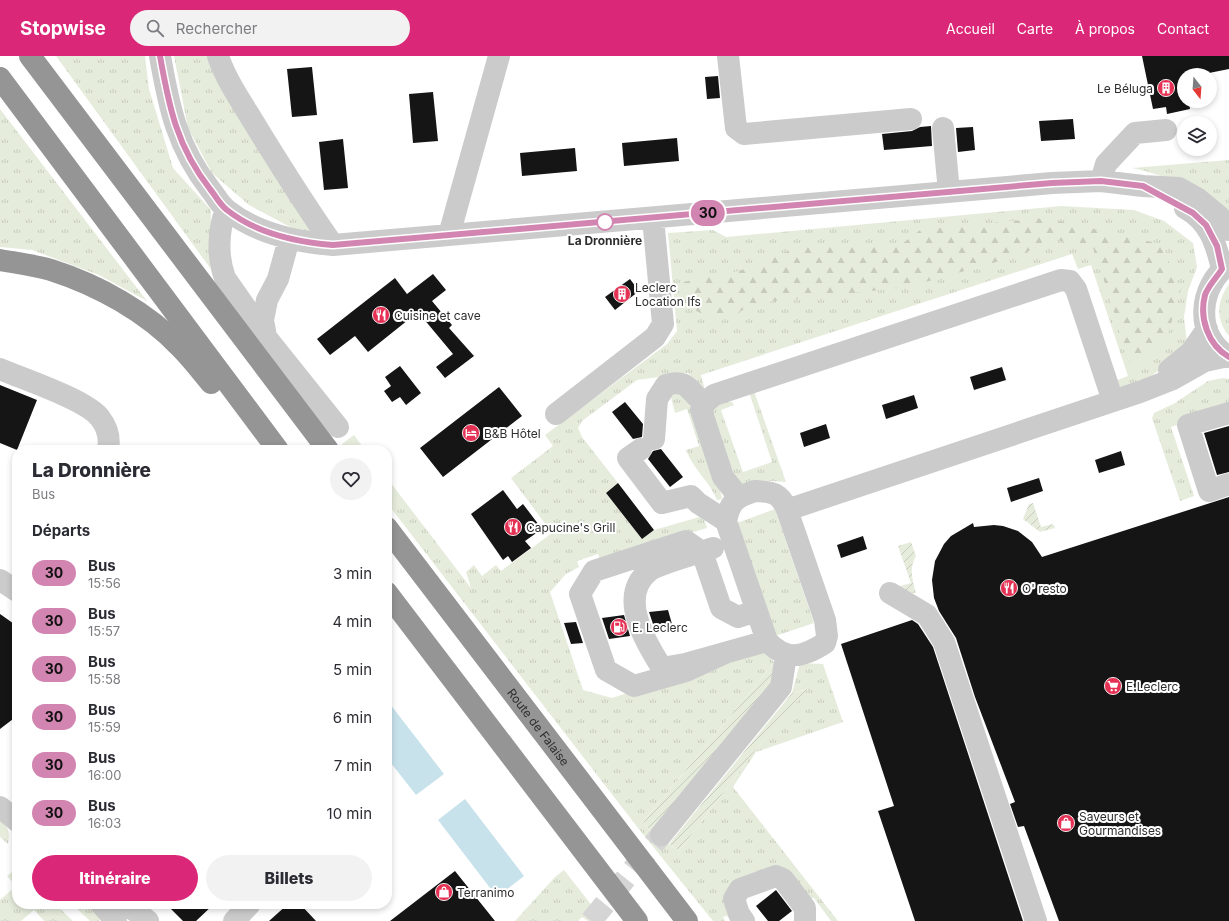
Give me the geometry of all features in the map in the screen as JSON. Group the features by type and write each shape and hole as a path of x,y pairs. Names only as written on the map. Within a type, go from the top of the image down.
{"highway":[{"path":"30,56 324,445"},
{"path":"0,78 274,445"},
{"path":"0,260 37,267 62,274 122,302 154,324 181,347 246,428 271,445"},
{"name":"Route de Falaise","path":"392,535 687,921"},
{"path":"392,600 638,921"}],"street":[{"path":"160,56 174,124 188,158 226,209 247,222 289,239 333,245 949,192 1101,181 1143,186 1179,188 1197,198 1220,218 1229,230"},
{"path":"218,56 222,68 249,114 307,208 333,245"},
{"path":"449,235 498,56"},
{"path":"731,56 736,128 744,134 911,119"},
{"path":"943,128 949,192"},
{"path":"1101,181 1106,164 1135,133 1166,130"},
{"path":"1143,186 1193,213 1206,225 1217,246 1225,266 1205,294 1203,314 1209,337 1221,353 1228,357"},
{"path":"226,209 221,222 220,236 221,268 225,278 266,337 338,427"},
{"path":"556,414 656,338 663,324 653,218"},
{"path":"266,337 263,320 267,300 278,279 289,239"},
{"path":"738,496 723,477 701,410 705,403 714,395 1061,280 1070,281 1076,289 1113,401"},
{"path":"1140,392 1191,352 1207,329"},
{"path":"787,510 1140,392 1173,379 1205,361 1228,357"},
{"path":"0,369 82,403 100,417 110,438 109,445"},
{"path":"705,403 696,397 689,387 678,382 666,385 658,399 647,444 628,458 662,503 691,496 698,503 726,521"},
{"path":"1229,413 1188,425 1209,491 1229,484"},
{"path":"755,491 772,492 783,500 787,510 825,620 827,636 825,643 813,651 798,655 786,655 776,650 766,641 726,521 728,508 738,496 755,491"},
{"path":"725,653 686,670 634,686 606,670 580,594 594,571 686,541 702,552 721,608 738,617 756,611"},
{"path":"732,542 649,571 638,584 633,608 647,645 662,668 685,664 766,641"},
{"path":"0,580 12,588"},
{"path":"890,593 927,615 944,642 1036,921"},
{"path":"661,835 781,687 786,655"},
{"path":"0,807 12,817"},
{"path":"744,921 739,914 734,899 740,889 776,876 784,879 805,908 805,921"},
{"path":"105,909 116,921"},
{"path":"132,909 148,921"},
{"path":"234,921 245,909"}],"green space":[{"path":"56,56 145,56 149,89 173,168 211,210 210,268"},
{"path":"174,56 207,56 318,234 294,229 249,205 212,173 188,128"},
{"path":"0,109 147,301 99,275 32,250 0,247"},
{"path":"1229,160 1229,211 1183,185 1159,175 1132,168"},
{"path":"1061,206 1134,210 1164,221 1193,243 1197,267 1188,291 1184,317 1187,343 1178,358 1137,385 1127,389 1118,386 1115,381 1128,376 1091,265 1078,269 1072,254 701,375 705,390 688,373 637,380 582,421 578,428 582,437 618,483 606,493 642,539 654,530 703,516 707,528 600,560 598,554 577,561 579,567 566,574 550,592 583,690 612,698 767,648 774,663 643,822 652,833 679,851 755,751 807,689 792,693 800,663 823,664 843,722 756,752 733,787 838,921 831,921 814,898 810,898 789,872 734,883 738,920 726,916 723,917 725,921 713,921 638,828 392,509 392,485 471,588 466,572 474,565 482,576 496,565 501,571 552,533 511,478 553,446 545,435 667,344 677,331 668,233 713,230 726,237"},
{"path":"1045,218 1161,244 1181,289 1166,341 1133,372 1094,249 1049,238 1024,254 908,287 757,303 719,322 678,302 678,283 739,271 796,248 902,244 920,230"},
{"path":"1229,284 1229,336 1221,323 1219,310 1222,297"},
{"path":"1223,378 1229,379 1229,408 1171,427 1194,496 1180,501 1152,418 1154,413 1175,403 1208,381"},
{"path":"686,391 722,499 717,500 686,450 699,446 687,409 675,413 670,394"},
{"path":"754,391 786,482 771,481 742,485 735,479 711,412 713,405 726,401 732,402 734,405 721,410 743,472 772,462 749,392"},
{"path":"354,435 361,445 343,445"},
{"path":"1033,503 1041,527 1053,524 1055,528 1040,532 1023,519 1029,504"},
{"path":"775,509 814,623 775,636 737,523"},
{"path":"911,542 916,556 912,565 912,578 916,593 905,594 897,587 911,583 898,546"},
{"path":"774,663 773,682 652,833 643,822"},
{"path":"808,689 755,751 679,851 669,844 792,693"},
{"path":"0,820 8,830 8,844 0,837"},
{"path":"564,870 604,921 588,921 582,917 578,921 515,921 555,877"},
{"path":"12,872 12,882 7,876"},
{"path":"12,890 12,909 60,909 73,921 44,921 34,910 21,921 0,921 0,900"},
{"path":"77,909 95,909 100,919 99,921 90,921"}],"water":[{"path":"392,706 444,774 416,795 392,764"},
{"path":"465,799 524,876 497,897 438,820"}],"building":[{"name":"Le Béluga","path":"1142,56 1229,56 1229,69 1217,71 1217,68 1177,68 1177,108 1190,109 1167,114 1166,107 1153,109"},
{"path":"312,67 317,115 292,117 287,69"},
{"path":"718,76 720,98 707,99 705,77"},
{"path":"433,92 438,141 413,143 409,94"},
{"path":"1073,119 1075,139 1041,141 1039,121"},
{"path":"931,126 932,146 884,150 882,134 912,131 920,127"},
{"path":"973,127 975,150 958,152 956,128"},
{"path":"677,138 679,161 624,166 622,143"},
{"path":"343,139 348,188 324,190 319,142"},
{"path":"575,148 577,171 522,176 520,153"},
{"name":"Cuisine et cave","path":"433,274 446,290 432,301 452,325 449,328 474,356 445,378 436,367 453,354 418,312 368,352 355,336 330,355 317,339 395,278 407,294"},
{"name":"Leclerc Location Ifs","path":"630,279 639,291 615,310 605,297"},
{"path":"400,366 421,393 406,405 400,397 392,402 384,391 391,386 385,377"},
{"path":"1002,367 1006,380 974,390 970,377"},
{"path":"0,385 37,400 19,445 12,445 12,448 0,443"},
{"name":"B&B Hôtel","path":"499,387 522,416 443,477 420,448"},
{"path":"914,395 918,408 886,419 882,405"},
{"path":"625,402 643,424 642,437 633,439 612,412"},
{"path":"826,424 830,438 804,447 800,433"},
{"path":"1229,426 1229,472 1217,475 1204,433"},
{"path":"661,449 683,477 670,487 648,459 653,451"},
{"path":"1121,451 1125,465 1099,473 1095,460"},
{"path":"1039,478 1043,491 1011,502 1007,488"},
{"path":"618,483 654,530 642,539 606,493"},
{"name":"Capucine's Grill","path":"503,490 517,509 523,504 542,529 525,541 531,548 512,562 508,556 503,560 471,514"},
{"name":"E.Leclerc","path":"1229,497 1229,921 1059,921 1024,826 1018,827 1010,804 1015,802 975,697 956,638 939,611 934,598 932,580 935,561 944,544 951,536 973,523 974,527 994,525 1003,526 1018,531 1032,542 1042,557"},
{"path":"863,536 867,549 841,558 837,545"},
{"path":"668,610 674,631 656,633 649,612"},
{"path":"0,614 12,622 12,720 0,729"},
{"path":"624,615 630,636 609,639 602,618"},
{"path":"912,620 918,624 933,647 1023,921 915,921 878,811 894,806 841,644"},
{"path":"576,622 583,643 571,644 564,623"},
{"path":"455,871 495,921 390,921"},
{"path":"776,890 792,911 779,921 768,921 756,906"},
{"path":"171,909 209,909 196,921 183,921"},
{"path":"282,909 305,909 316,921 269,921"}],"tunnel":[{"path":"591,921 661,835"}],"bus line":[{"name":"30","path":"160,56 174,124 188,158 226,209 247,222 271,233 289,239 315,244 333,245 1052,183 1101,181 1143,186 1193,213 1206,225 1212,236 1217,246 1222,269 1205,294 1203,314 1209,337 1221,353 1229,357"}],"place":[{"name":"Le Béluga","path":"1166,88"},
{"name":"La Dronnière","path":"605,222"},
{"name":"Leclerc Location Ifs","path":"622,294"},
{"name":"Cuisine et cave","path":"381,315"},
{"name":"B&B Hôtel","path":"471,433"},
{"name":"Capucine's Grill","path":"513,527"},
{"name":"O' resto","path":"1009,588"},
{"name":"E. Leclerc","path":"619,627"},
{"name":"E.Leclerc","path":"1113,686"},
{"name":"Saveurs et Gourmandises","path":"1066,823"},
{"name":"Terranimo","path":"444,892"}]}
